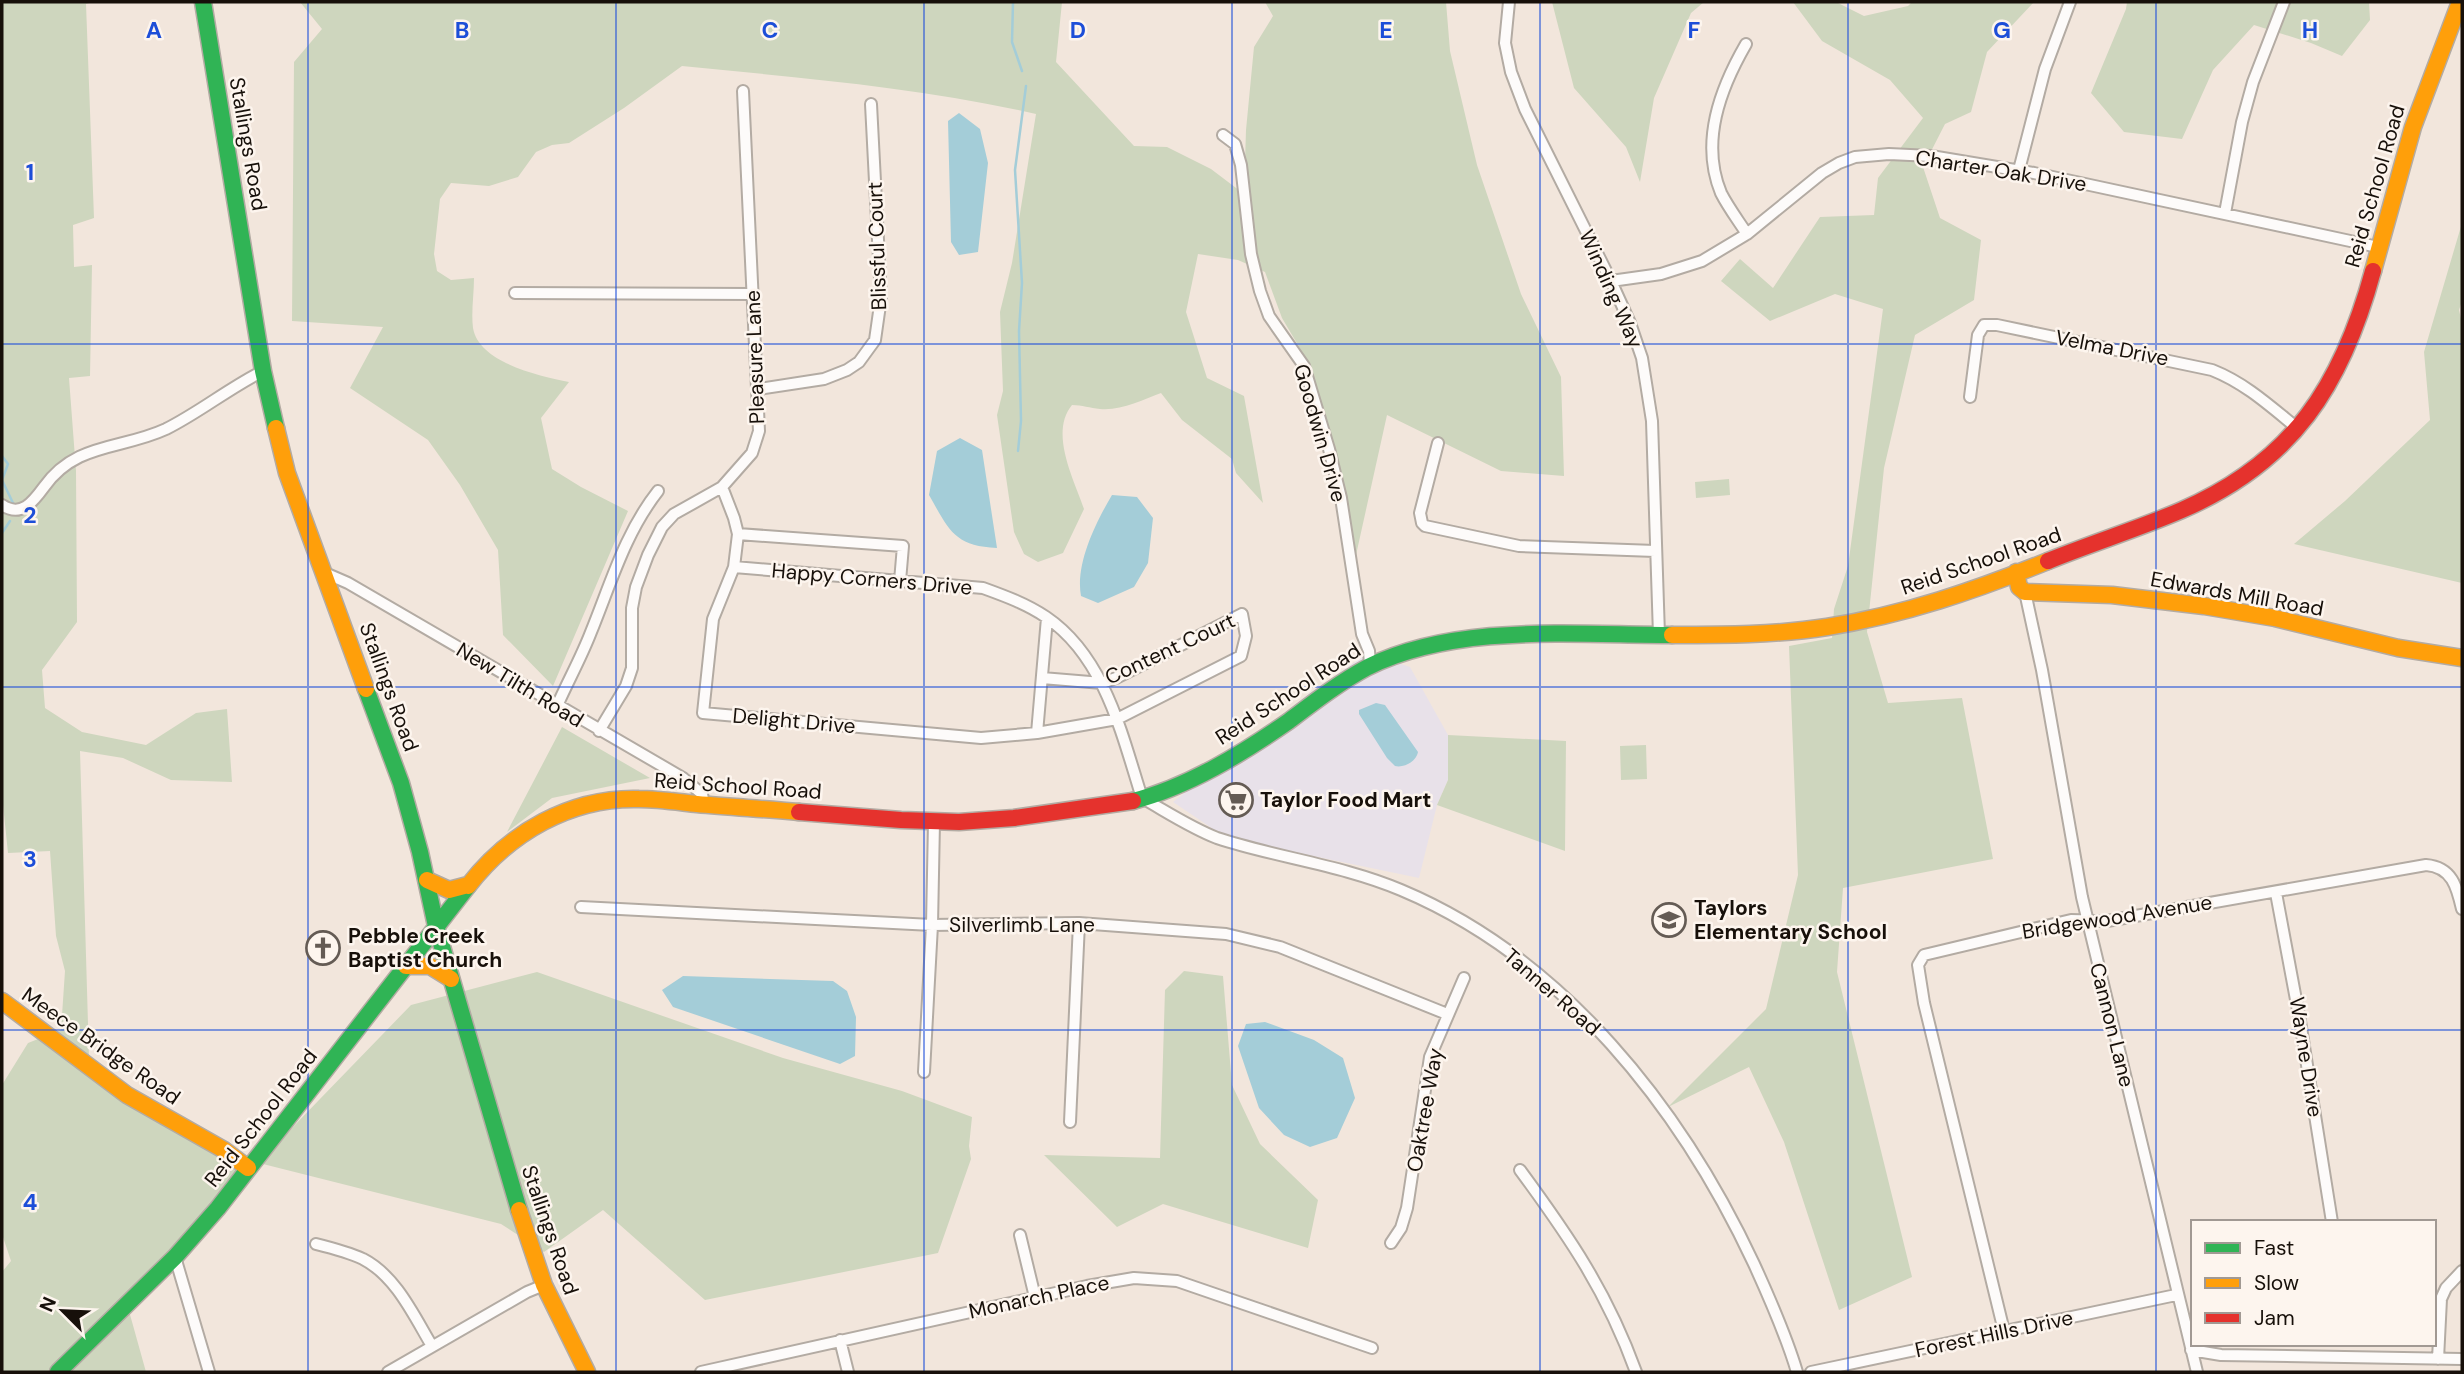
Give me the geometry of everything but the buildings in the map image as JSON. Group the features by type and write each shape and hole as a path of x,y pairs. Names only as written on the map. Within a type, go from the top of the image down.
{"street":[{"name":"Stallings Road","path":"204,2 263,371 287,472 401,783 436,926 515,1199 544,1285 587,1372"},
{"name":"Winding Way","path":"1509,2 1505,43 1511,72 1525,108 1611,281 1636,339 1652,421 1659,635"},
{"path":"2019,170 2045,69 2070,2"},
{"path":"2225,213 2242,122 2253,82 2284,2"},
{"name":"Reid School Road","path":"58,1372 175,1257 248,1168 468,885 511,840 540,821 572,808 621,799 934,822 1015,818 1142,798 1209,769 1238,753 1370,664 1404,651 1463,641 1530,636 1758,634 1847,624 1968,592 2202,503 2254,470 2283,445 2323,396 2346,354 2361,314 2415,118 2460,2"},
{"path":"1746,44 1719,99 1714,120 1713,150 1715,174 1722,195 1747,234"},
{"name":"Pleasure Lane","path":"599,732 626,686 632,667 632,608 636,587 662,527 674,514 722,487 752,453 759,431 743,91"},
{"name":"Blissful Court","path":"759,389 824,379 846,370 859,362 876,341 881,298 871,104"},
{"name":"Goodwin Drive","path":"1223,135 1235,144 1241,165 1251,254 1262,299 1269,316 1304,366 1329,449 1340,498 1362,634 1369,652 1370,664"},
{"name":"Charter Oak Drive","path":"1611,281 1661,274 1688,267 1715,255 1747,234 1827,169 1855,157 1889,155 1931,156 2019,170 2378,247"},
{"path":"514,293 753,293"},
{"name":"Velma Drive","path":"1970,397 1978,335 1984,325 1997,325 2212,370 2232,378 2250,390 2297,428"},
{"path":"2,505 9,510 28,507 54,473 70,460 164,430 263,371"},
{"path":"1438,443 1420,513 1425,526 1519,547 1655,551"},
{"name":"Delight Drive","path":"722,487 737,534 734,567 713,620 703,713 981,738 1037,733 1117,719"},
{"path":"557,706 591,633 634,525 658,491"},
{"path":"737,534 903,546 900,581"},
{"name":"Happy Corners Drive","path":"734,567 984,588 1019,601 1047,618 1074,641 1102,683 1117,719 1142,798"},
{"path":"2016,572 2020,587 2025,592"},
{"name":"New Tilth Road","path":"325,573 348,583 599,732 696,786 702,794 704,805"},
{"name":"Edwards Mill Road","path":"2025,592 2112,596 2204,606 2275,618 2398,648 2462,658"},
{"name":"Cannon Lane","path":"2025,592 2088,921 2176,1295 2197,1372"},
{"name":"Content Court","path":"1042,678 1102,683 1242,614 1246,635 1241,656 1117,719"},
{"path":"1037,733 1047,618"},
{"name":"Tanner Road","path":"1142,798 1214,837 1372,878 1404,891 1475,930 1550,986 1619,1052 1692,1149 1740,1233 1781,1325 1797,1372"},
{"path":"924,1072 932,925 934,822"},
{"name":"Bridgewood Avenue","path":"2004,1331 1924,1003 1919,961 1930,952 2071,920 2107,921 2407,868 2432,866 2451,876 2457,886 2462,909"},
{"path":"426,880 449,890 468,885"},
{"name":"Wayne Drive","path":"2276,893 2298,1009 2332,1220"},
{"name":"Silverlimb Lane","path":"581,907 932,925 1079,923 1226,934 1280,947 1447,1014"},
{"path":"1070,1122 1079,923"},
{"path":"406,966 428,964 451,979"},
{"name":"Oaktree Way","path":"1391,1243 1401,1228 1407,1208 1430,1057 1464,978"},
{"name":"Meece Bridge Road","path":"2,1001 128,1096 226,1150 248,1168"},
{"path":"1520,1170 1562,1226 1598,1284 1636,1372"},
{"path":"1020,1236 1035,1297"},
{"path":"316,1244 347,1252 377,1269 400,1294 432,1346"},
{"path":"175,1257 209,1372"},
{"path":"2438,1359 2441,1299 2446,1288 2462,1271"},
{"name":"Monarch Place","path":"701,1372 1035,1297 1121,1279 1146,1277 1188,1284 1372,1348"},
{"path":"388,1372 544,1285"},
{"name":"Forest Hills Drive","path":"1811,1372 2176,1295"},
{"path":"840,1340 848,1372"},
{"path":"2352,1346 2353,1357"},
{"path":"2191,1350 2221,1355 2462,1359"}],"shaded area":[{"path":"1368,653 1410,667 1448,735 1448,780 1437,805 1419,878 1219,833 1173,802 1307,695"}],"green space":[{"path":"2,2 93,2 86,4 94,218 73,225 74,267 92,265 90,376 69,378 76,471 77,622 42,670 45,708 82,732 146,745 196,713 227,709 232,782 171,780 123,758 80,751 89,1058 187,1137 258,1163 411,1005 537,972 783,1058 902,1091 972,1117 969,1146 971,1159 938,1253 705,1300 603,1210 544,1252 501,1224 259,1163 129,1311 146,1372 2,1372 2,1272 11,1261 2,1234 2,1085 28,1043 61,1030 65,971 56,936 50,851 8,853 2,795"},
{"path":"300,2 1062,2 1056,62 1134,146 1167,147 1211,169 1244,194 1246,130 1254,47 1273,16 1265,2 1446,2 1450,51 1477,165 1521,294 1561,377 1564,476 1501,471 1387,415 1356,555 1308,362 1282,318 1265,272 1238,260 1198,254 1186,312 1207,378 1244,396 1263,503 1236,473 1232,459 1182,420 1161,393 1116,408 1072,405 1066,416 1063,442 1084,509 1063,553 1038,562 1024,554 1014,532 997,415 1003,391 1000,312 1012,263 1036,114 904,90 682,66 569,143 552,145 536,152 518,177 489,186 451,183 440,199 434,254 437,271 451,280 474,278 472,322 478,340 486,350 512,366 569,382 541,418 552,469 628,511 553,686 503,635 498,550 460,485 428,440 350,388 383,327 292,321 294,62 322,29"},
{"path":"1552,2 1704,2 1691,13 1654,98 1640,182 1626,147 1574,88"},
{"path":"1793,2 1836,2 1864,16 1908,6 1912,2 2034,2 1987,52 1971,112 1945,124 1923,167 1940,218 1981,240 1974,300 1915,335 1884,468 1867,632 1888,703 1962,698 1993,859 1843,888 1837,972 1912,1277 1839,1310 1784,1142 1749,1067 1668,1107 1766,1009 1798,875 1789,646 1832,638 1834,609 1848,566 1883,309 1835,294 1770,321 1721,281 1740,259 1773,288 1820,217 1874,215 1878,178 1923,118 1890,80 1822,41"},
{"path":"2127,2 2369,2 2370,20 2342,56 2254,25 2213,70 2182,139 2124,132 2091,93"},
{"path":"2462,223 2462,301 2459,310 2462,323 2462,583 2294,544 2345,501 2430,420 2424,352"},
{"path":"1729,479 1730,495 1696,498 1695,482"},
{"path":"562,727 650,778 552,798 507,832"},
{"path":"1448,735 1566,741 1565,851 1437,805 1448,780"},
{"path":"1646,745 1647,779 1621,780 1620,746"},
{"path":"1184,971 1223,976 1232,1085 1260,1144 1318,1200 1308,1248 1163,1204 1117,1227 1044,1155 1160,1158 1165,990"}],"water":[{"path":"959,113 980,129 988,163 978,252 959,255 951,242 948,121"},
{"path":"960,438 982,450 997,548 971,544 954,534 929,495 937,451"},
{"path":"1112,495 1137,497 1153,518 1148,563 1134,587 1098,603 1081,596 1081,571 1094,530"},
{"path":"1376,703 1385,705 1418,752 1409,764 1395,766 1387,758 1359,714 1359,710"},
{"path":"683,976 833,981 847,991 856,1017 855,1056 840,1064 673,1007 662,990"},
{"path":"1265,1022 1314,1040 1343,1058 1355,1098 1337,1138 1310,1147 1284,1135 1259,1108 1238,1046 1246,1024"}],"waterway":[{"path":"1013,2 1012,42 1022,71"},
{"path":"1018,451 1021,421 1019,331 1022,283 1015,170 1026,86"},
{"path":"2,456 8,464 2,480 13,503"},
{"path":"2,533 10,521"}],"traffic: fast":[{"path":"203,2 263,371 276,428"},
{"path":"1133,801 1174,787 1214,768 1271,733 1358,673 1403,653 1439,643 1517,634 1672,635"},
{"path":"366,689 401,783 436,926 519,1210"},
{"path":"58,1372 175,1257 218,1208 468,886"}],"traffic: slow":[{"path":"2373,271 2413,127 2460,2"},
{"path":"276,428 287,473 366,689"},
{"path":"1672,635 1769,633 1856,622 1939,600 2048,561"},
{"path":"2016,572 2019,587 2025,592 2112,595 2204,606 2275,618 2398,648 2462,658"},
{"path":"468,886 484,867 522,835 543,822 589,804 646,799 799,812"},
{"path":"427,880 449,890 468,885"},
{"path":"406,966 430,966 451,979"},
{"path":"2,1001 127,1095 224,1150 248,1168"},
{"path":"519,1210 544,1285 587,1372"}],"traffic: jam":[{"path":"2048,561 2165,517 2221,491 2283,443 2308,415 2346,350 2373,271"},
{"path":"799,812 959,822 1014,818 1133,801"}],"place":[{"name":"Taylor Food Mart","path":"1236,800"},
{"name":"Taylors Elementary School","path":"1669,920"},
{"name":"Pebble Creek Baptist Church","path":"323,948"}]}
